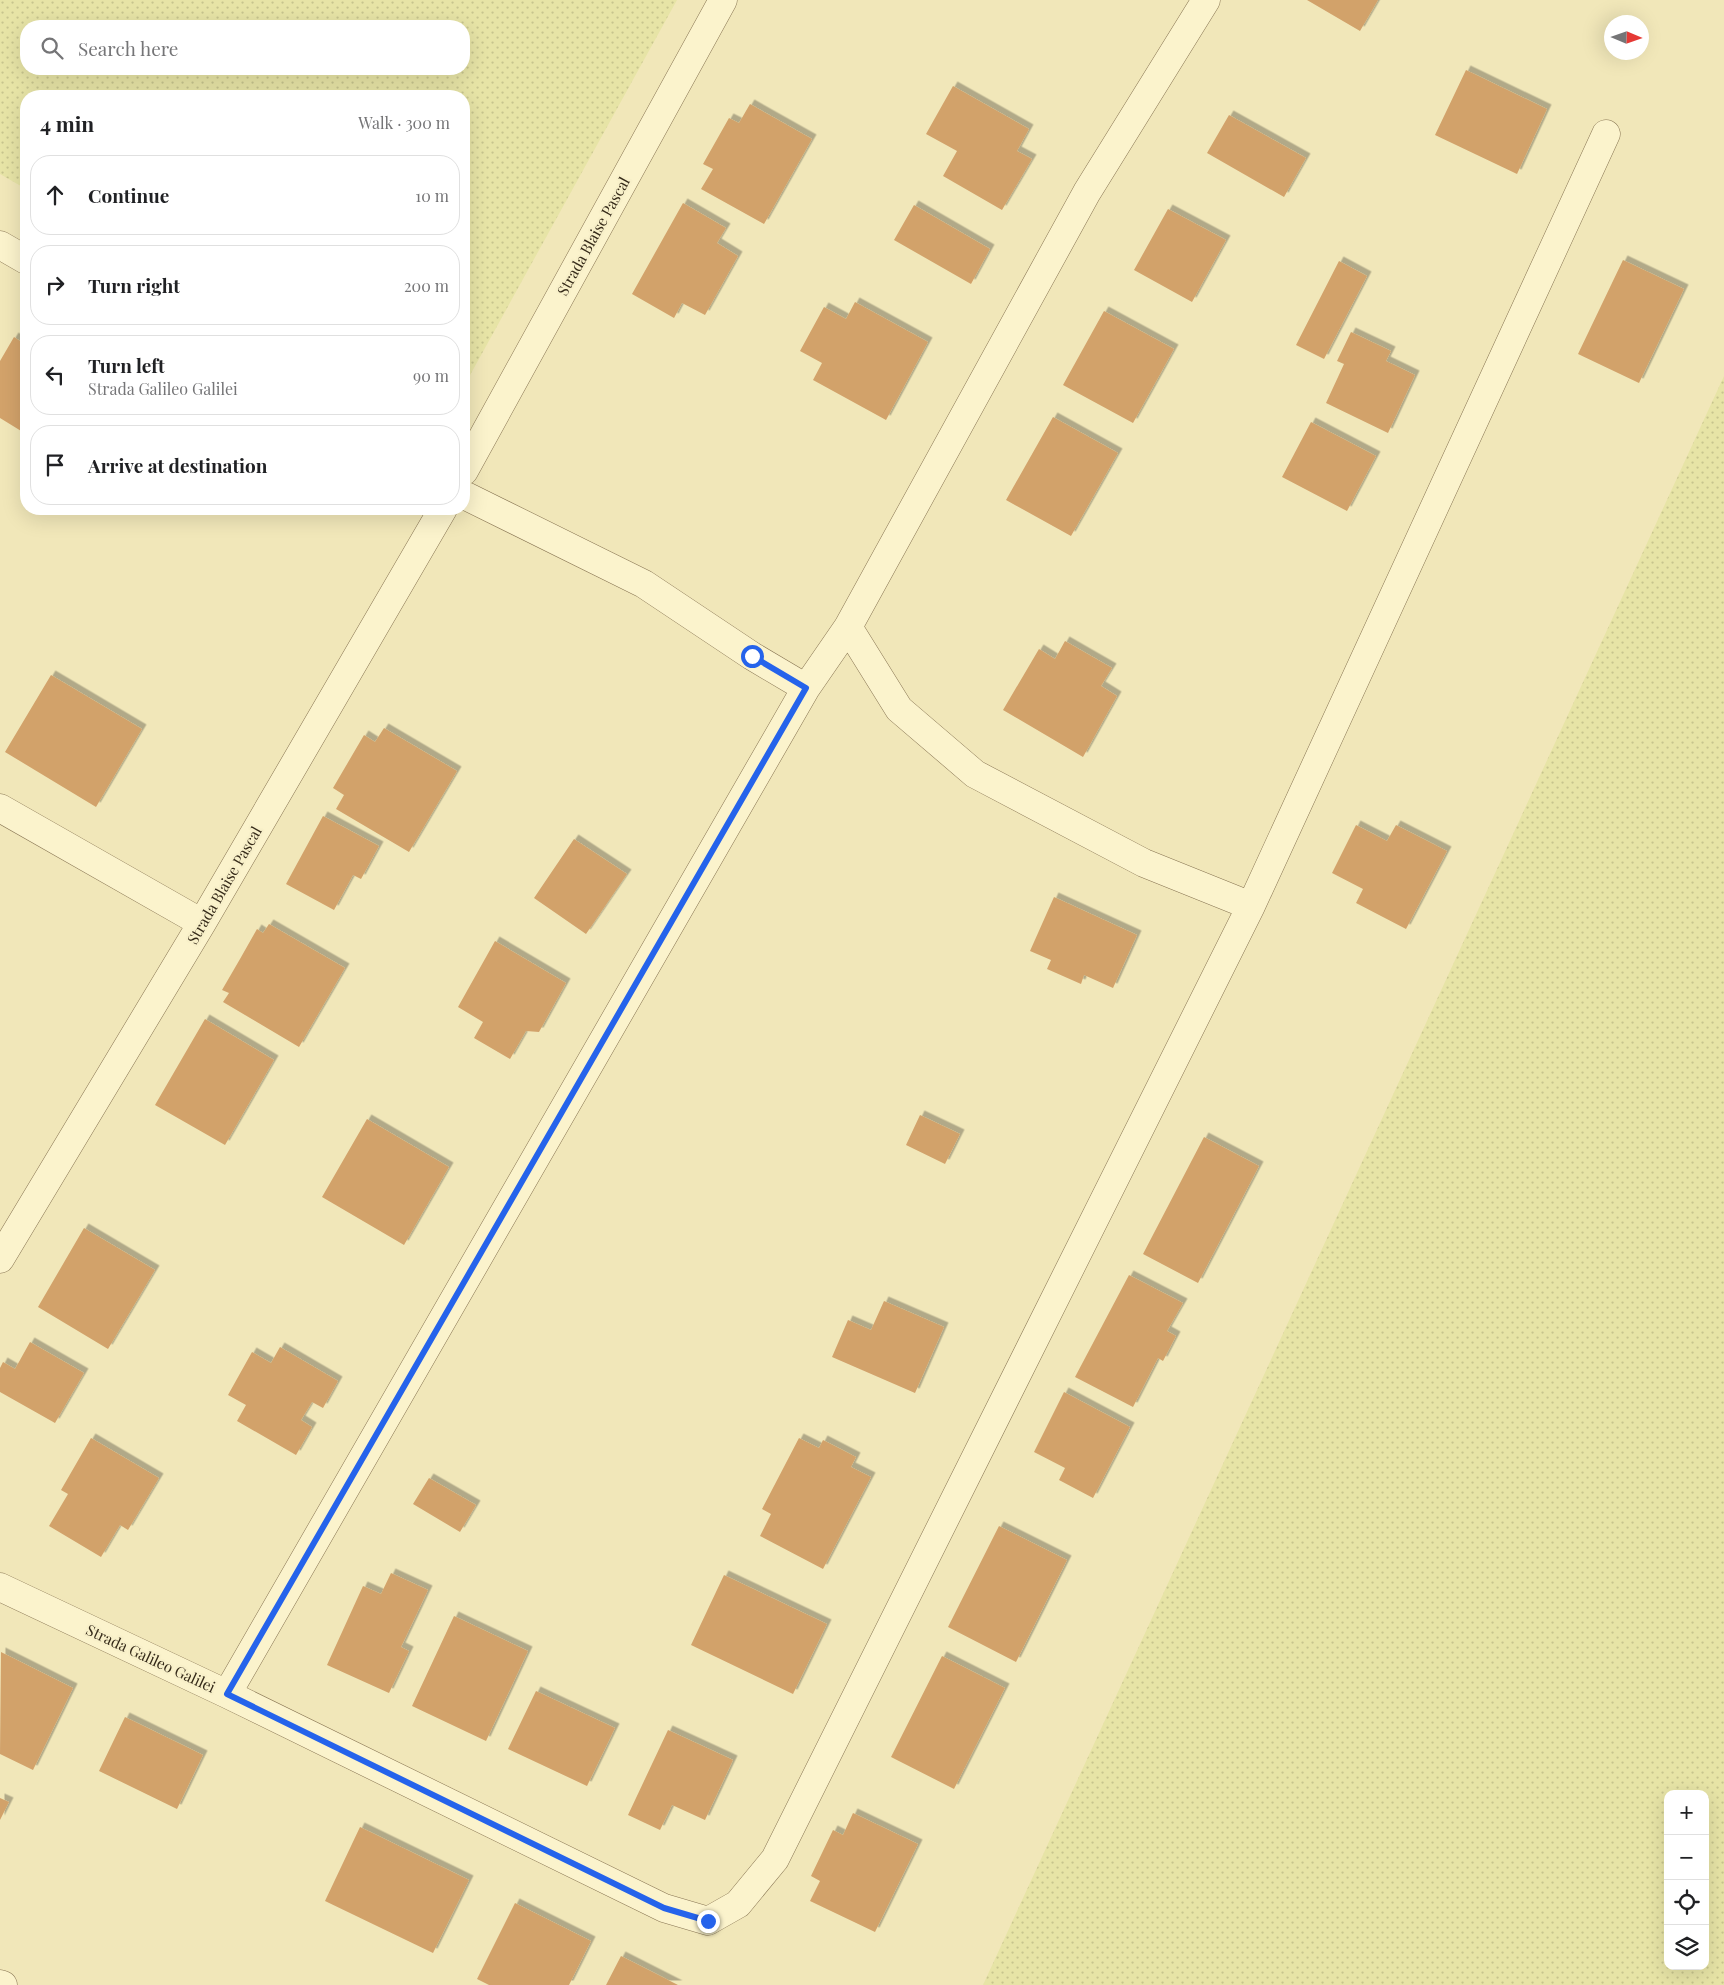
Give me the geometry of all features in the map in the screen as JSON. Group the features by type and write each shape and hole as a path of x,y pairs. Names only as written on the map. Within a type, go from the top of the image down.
{"street":[{"name":"Strada Blaise Pascal","path":"470,460 723,0"},
{"path":"227,1694 806,688 848,627 1087,192 1206,0"},
{"path":"848,627 898,709 975,774 1144,863 1251,906 1606,134"},
{"path":"0,244 20,256"},
{"path":"470,498 644,584 752,656 806,688"},
{"name":"Strada Blaise Pascal","path":"0,1259 202,923 439,515"},
{"path":"0,808 202,923"},
{"name":"Strada Galileo Galilei","path":"0,1587 227,1694 664,1908 708,1921 738,1904 775,1859 1251,906"}],"shaded area":[{"path":"0,0 677,0 470,375 470,90 20,90 20,186 0,174"},
{"path":"1724,376 1724,1985 983,1985"}],"building":[{"path":"1307,0 1378,0 1360,31"},
{"path":"1466,70 1547,109 1517,174 1435,135"},
{"path":"953,86 1029,129 1017,151 1032,159 1002,210 943,176 957,151 926,134"},
{"path":"750,104 812,139 764,224 701,189 713,169 703,164 729,118 739,123"},
{"path":"1229,115 1306,158 1284,197 1207,153"},
{"path":"683,203 726,228 717,243 738,256 705,315 682,303 674,318 632,294"},
{"path":"914,205 990,249 971,284 894,240"},
{"path":"1168,209 1226,240 1192,302 1134,270"},
{"path":"1623,260 1684,289 1639,383 1578,354"},
{"path":"1339,261 1367,276 1324,359 1296,345"},
{"path":"855,302 928,342 886,420 813,380 822,363 800,351 824,307 846,319"},
{"path":"1104,311 1174,349 1133,423 1063,385"},
{"path":"1351,332 1391,351 1386,361 1415,375 1388,433 1326,403 1344,364 1337,361"},
{"path":"14,337 20,341 20,430 0,418 0,361"},
{"path":"1053,417 1118,453 1071,536 1006,500"},
{"path":"1311,422 1376,456 1347,511 1282,477"},
{"path":"1065,641 1112,668 1101,686 1117,696 1083,757 1003,710 1039,649 1055,659"},
{"path":"51,675 142,729 96,807 5,752"},
{"path":"384,728 457,771 409,852 336,809 344,795 333,788 364,735 375,742"},
{"path":"323,816 379,846 361,879 353,875 334,910 286,884"},
{"path":"1356,825 1387,841 1396,825 1447,851 1406,929 1356,903 1363,889 1332,873"},
{"path":"574,839 627,874 586,934 534,898"},
{"path":"1054,897 1137,935 1113,988 1084,975 1081,984 1047,969 1051,960 1030,951"},
{"path":"269,924 345,968 299,1047 223,1002 229,993 222,990 257,929 263,933"},
{"path":"495,941 566,983 539,1032 526,1031 510,1059 474,1038 483,1022 458,1007"},
{"path":"205,1019 274,1060 225,1145 155,1105"},
{"path":"920,1115 960,1134 945,1164 906,1145"},
{"path":"367,1119 449,1167 404,1245 322,1197"},
{"path":"1204,1137 1259,1166 1198,1283 1143,1254"},
{"path":"84,1228 155,1270 108,1349 38,1307"},
{"path":"1129,1275 1183,1303 1167,1331 1176,1336 1163,1361 1158,1358 1133,1407 1075,1377"},
{"path":"884,1301 944,1327 915,1393 832,1357 848,1320 871,1330"},
{"path":"30,1342 84,1373 55,1423 0,1392 0,1368 3,1362 15,1369"},
{"path":"280,1347 338,1381 323,1408 312,1402 301,1420 312,1427 296,1455 237,1421 246,1405 228,1395 252,1352 271,1363"},
{"path":"1064,1392 1130,1427 1093,1498 1059,1480 1065,1468 1034,1452"},
{"path":"91,1438 159,1478 128,1530 120,1525 101,1557 49,1526 68,1494 61,1490"},
{"path":"799,1438 819,1448 823,1440 856,1457 851,1467 871,1477 823,1569 760,1536 771,1514 762,1509"},
{"path":"429,1478 476,1505 460,1532 413,1504"},
{"path":"999,1526 1067,1560 1016,1662 948,1627"},
{"path":"391,1573 428,1590 401,1647 409,1651 389,1693 327,1665 363,1586 381,1594"},
{"path":"724,1575 827,1624 793,1694 691,1645"},
{"path":"454,1616 528,1651 486,1741 412,1706"},
{"path":"1,1652 73,1688 33,1770 0,1754"},
{"path":"942,1656 1005,1688 954,1789 891,1757"},
{"path":"536,1691 615,1728 587,1786 508,1749"},
{"path":"125,1717 203,1755 177,1809 99,1771"},
{"path":"668,1730 733,1760 705,1820 672,1805 660,1830 628,1815"},
{"path":"0,1798 9,1802 0,1820"},
{"path":"853,1813 918,1844 875,1932 810,1901 820,1881 811,1876 833,1830 843,1835"},
{"path":"360,1827 469,1880 433,1953 325,1901"},
{"path":"515,1903 591,1941 569,1985 489,1985 477,1979"},
{"path":"621,1956 678,1985 606,1985"}],"route":[{"path":"708,1921 664,1908 227,1694 806,688 752,656"}]}
